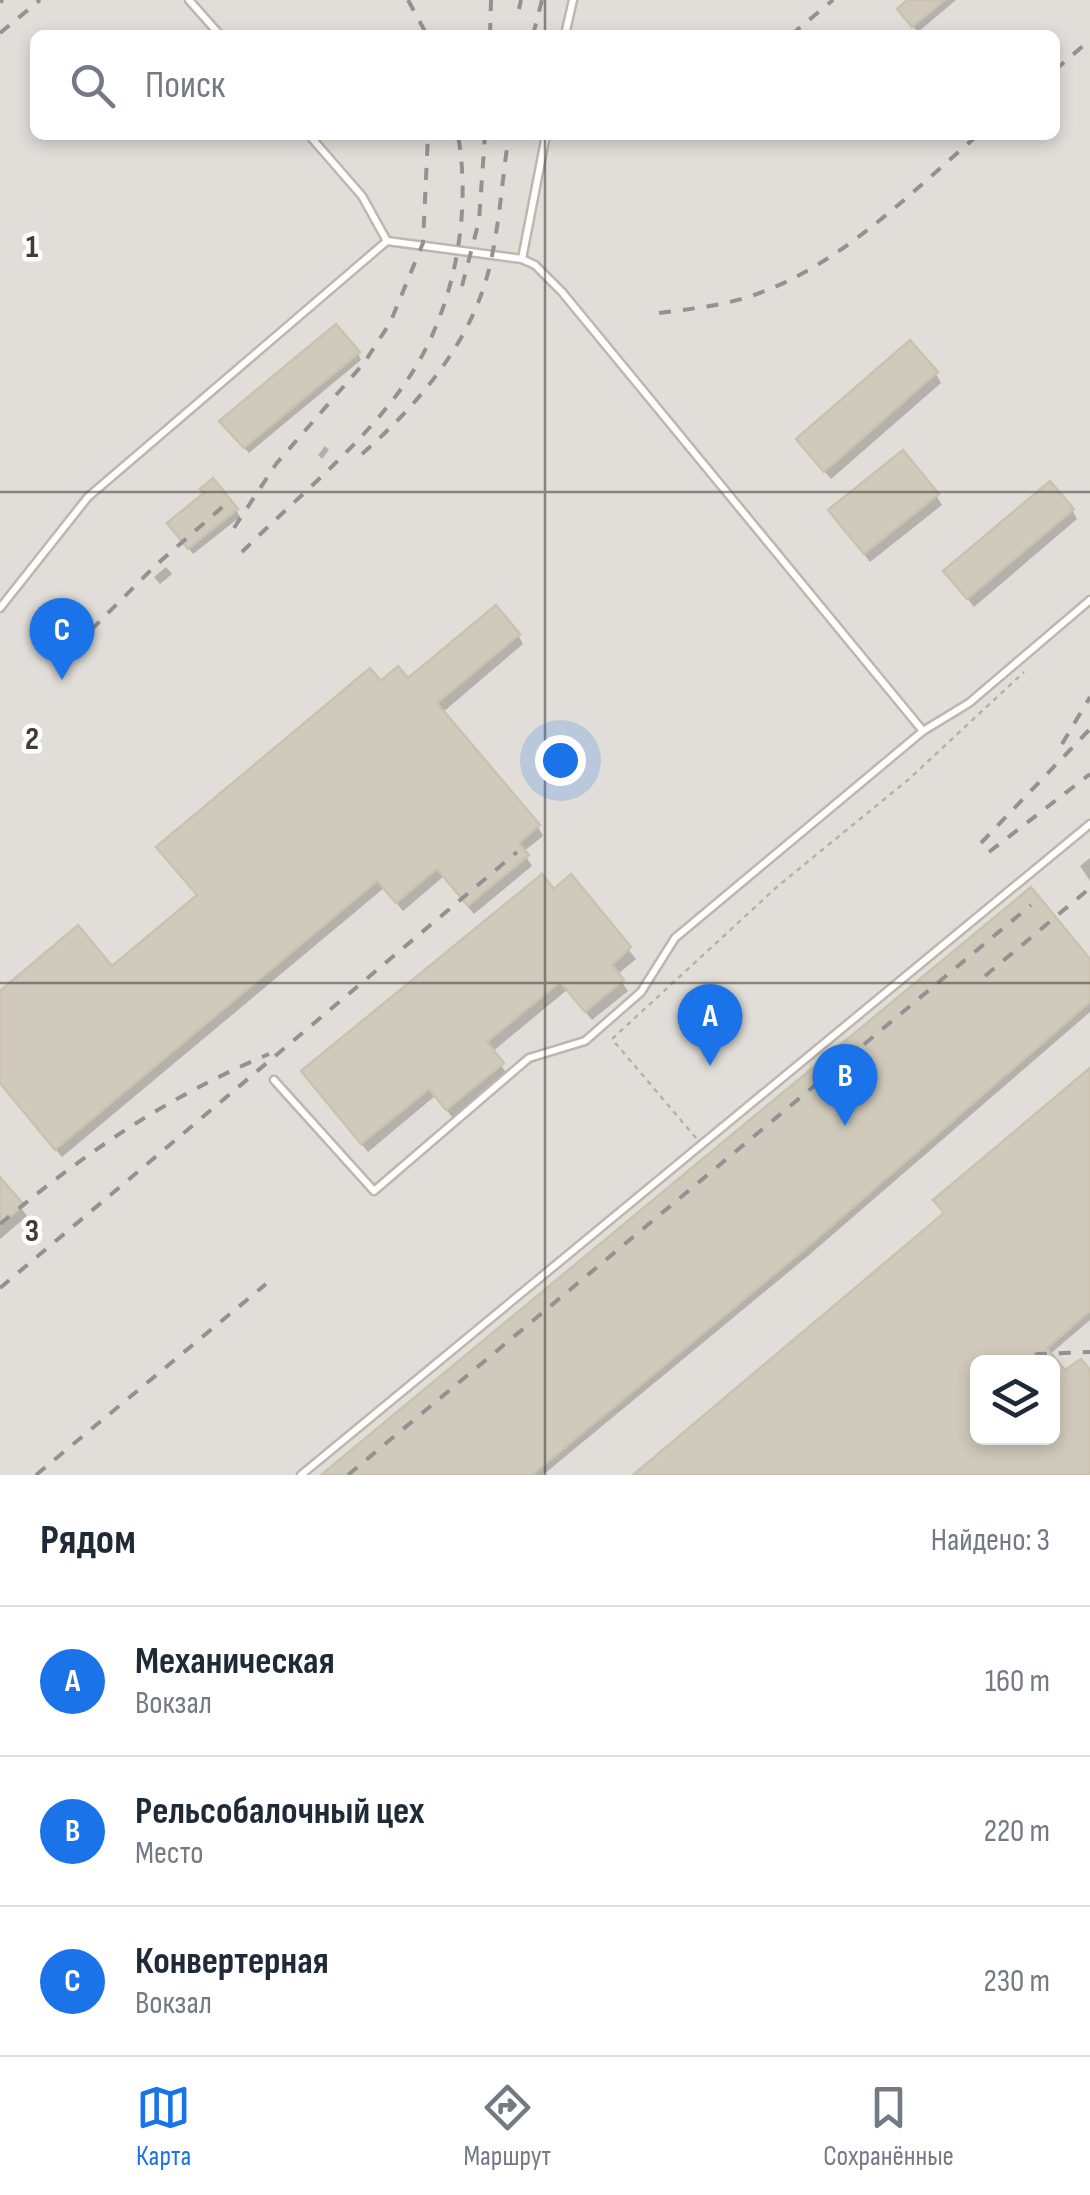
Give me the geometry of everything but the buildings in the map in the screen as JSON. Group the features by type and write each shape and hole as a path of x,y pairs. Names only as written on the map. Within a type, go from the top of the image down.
{"lane":[{"path":"188,0 215,30"},
{"path":"566,30 573,0"},
{"path":"313,140 362,196 387,240"},
{"path":"522,259 545,140"},
{"path":"0,608 88,497 387,240 522,259 536,265 924,731"},
{"path":"274,1080 374,1191 529,1058 585,1041 641,992 675,938 924,731 969,703 1090,600"},
{"path":"301,1475 1090,824"}],"path":[{"path":"700,1143 612,1039 778,886 909,778 1026,670"}],"shaded area":[{"path":"0,0 1090,0 1090,1475 0,1475"}],"railway":[{"path":"0,33 40,0"},
{"path":"408,0 424,30"},
{"path":"490,30 491,0"},
{"path":"519,9 521,0"},
{"path":"534,30 542,0"},
{"path":"797,30 833,0"},
{"path":"1060,66 1090,40"},
{"path":"234,528 276,464 364,363 390,323 423,243 428,140"},
{"path":"242,552 371,426 424,352 456,262 463,197 459,140"},
{"path":"462,286 479,221 485,140"},
{"path":"362,454 423,392 471,319 490,265 508,140"},
{"path":"659,313 740,299 814,267 872,227 972,140"},
{"path":"57,664 156,565 227,503"},
{"path":"1062,744 1090,697"},
{"path":"981,843 1090,729"},
{"path":"989,852 1090,774"},
{"path":"0,1288 517,852"},
{"path":"985,976 1090,888"},
{"path":"348,1475 1031,905"},
{"path":"0,1224 128,1128 195,1089 269,1054"},
{"path":"36,1475 266,1284"},
{"path":"1035,1355 1090,1352"}],"place":[{"name":"Конвертерная","path":"62,680"},
{"name":"Механическая","path":"710,1066"},
{"name":"Рельсобалочный цех","path":"845,1126"}]}
